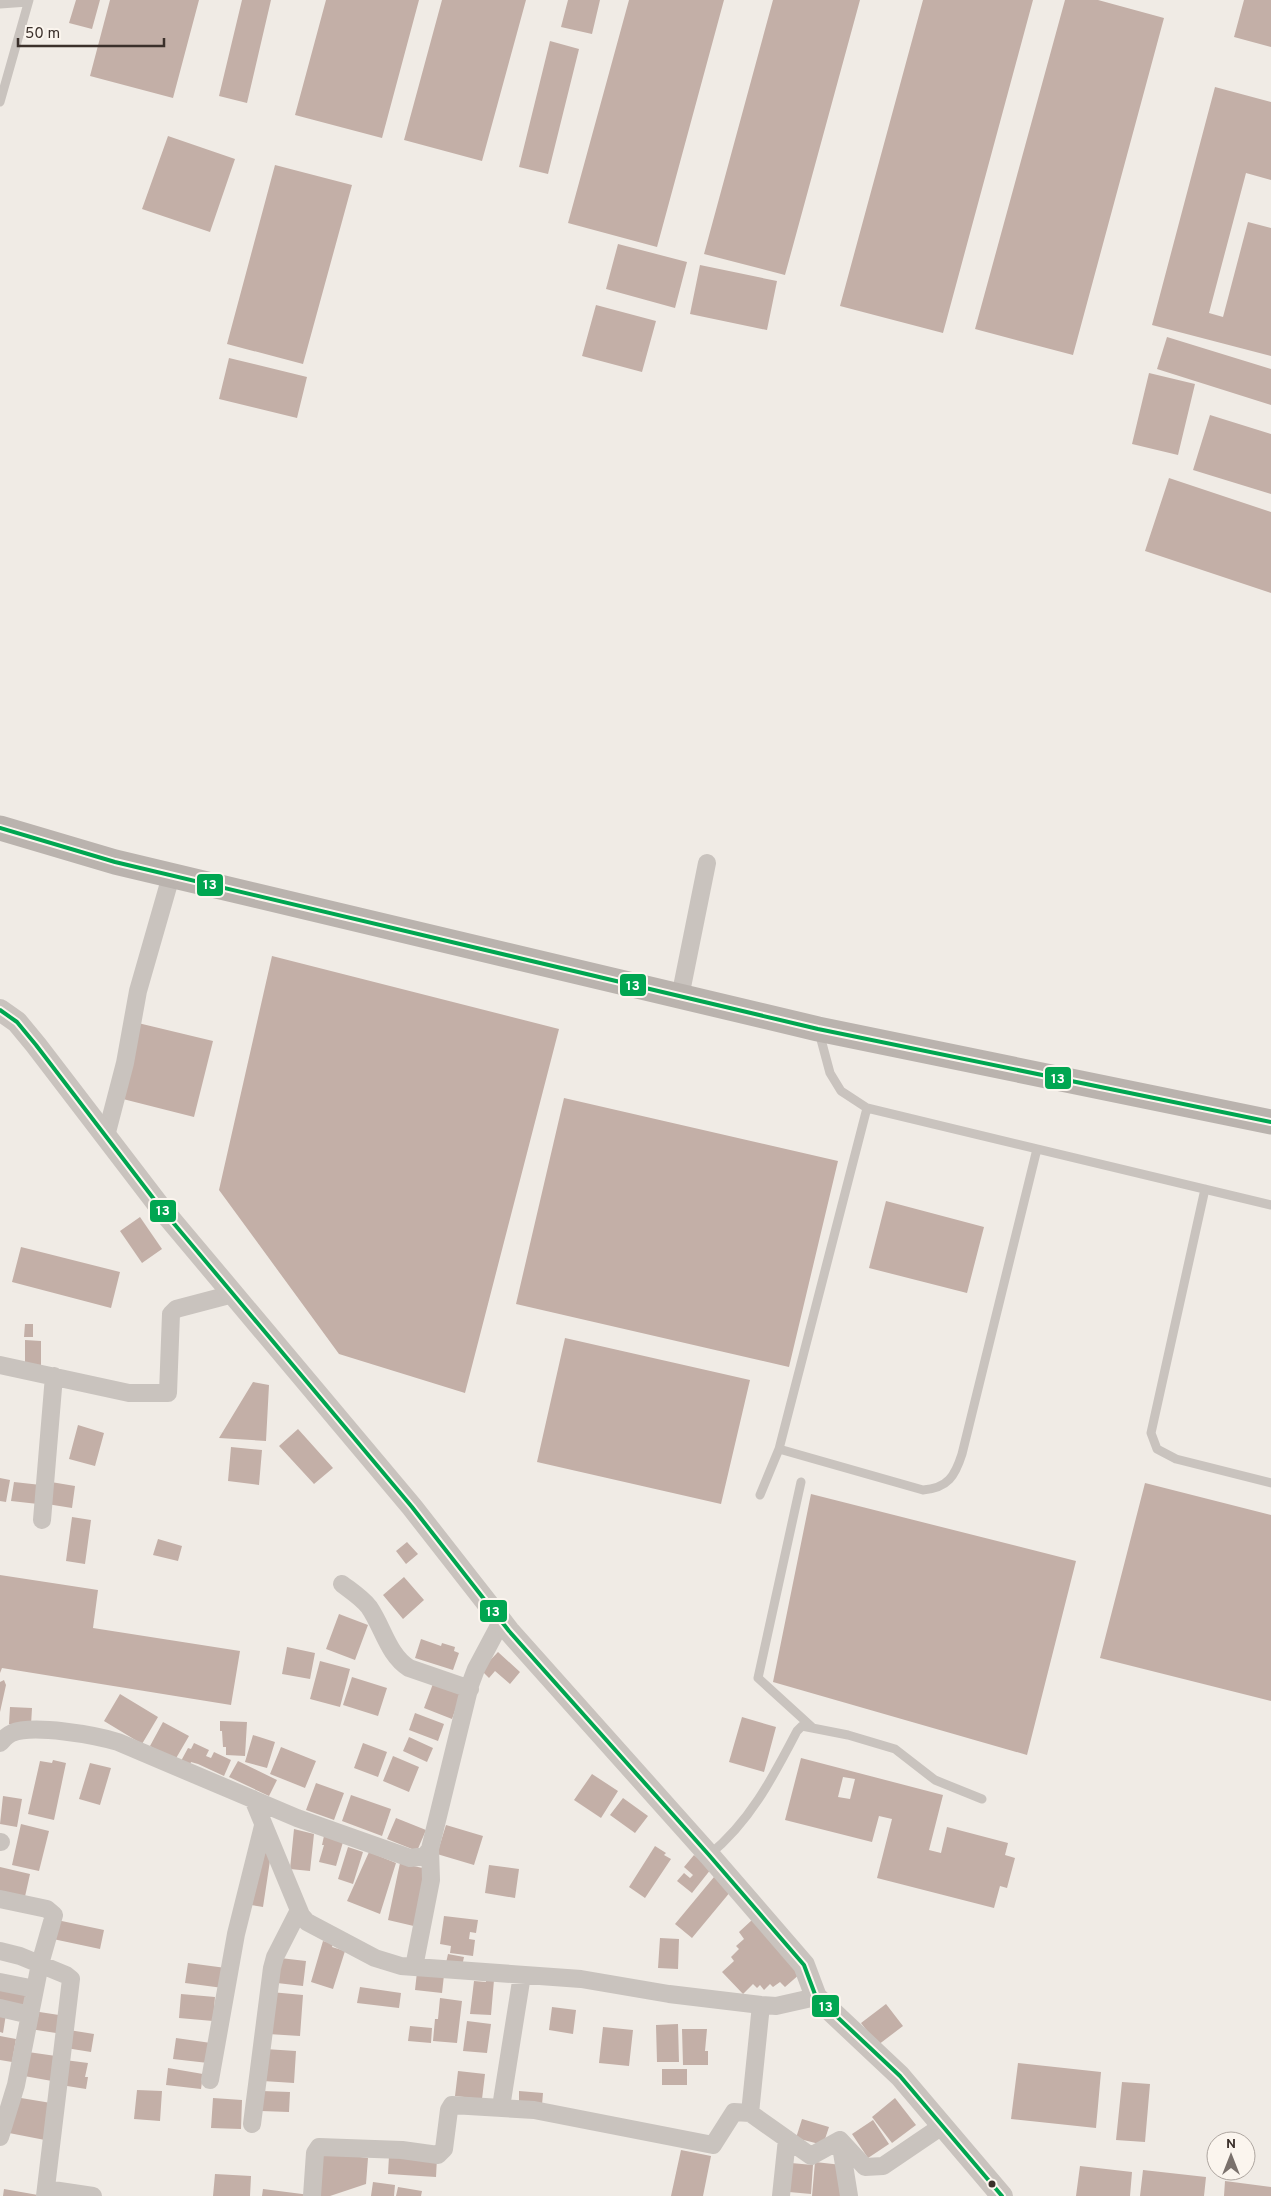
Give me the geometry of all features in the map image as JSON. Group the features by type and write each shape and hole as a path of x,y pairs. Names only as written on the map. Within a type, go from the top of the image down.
{"main road":[{"path":"0,828 115,862 171,876 818,1029 1270,1121"}],"street":[{"path":"680,996 707,863"},
{"path":"106,1136 125,1064 138,991 171,876"},
{"path":"0,1010 17,1022 160,1207 412,1507 501,1622 804,1966 816,1996 900,2076 998,2195"},
{"path":"0,1365 129,1393 168,1394 171,1314 176,1309 233,1294"},
{"path":"42,1520 54,1376"},
{"path":"342,1584 368,1607 395,1656 403,1664 470,1690"},
{"path":"414,1967 431,1880 430,1849 470,1690 476,1669 501,1622"},
{"path":"0,1743 8,1735 18,1732 59,1731 96,1735 118,1742 297,1818 410,1858 425,1856 430,1849"},
{"path":"253,1800 298,1910 307,1922 375,1958 401,1966 581,1979 668,1994 761,2005 776,2006 816,1996"},
{"path":"210,2080 236,1934 263,1826"},
{"path":"0,1899 47,1908 54,1915 40,1964 16,2085 0,2137"},
{"path":"252,2124 272,1968 275,1957 298,1910"},
{"path":"0,1951 40,1964 71,1979 45,2192 92,2196"},
{"path":"501,2108 522,1974"},
{"path":"0,1982 35,1989"},
{"path":"750,2113 761,2005"},
{"path":"0,2008 30,2015"},
{"path":"312,2196 315,2153 319,2147 402,2150 438,2155 444,2149 449,2110 452,2105 534,2110 593,2120 713,2145 734,2112 750,2113 811,2156 840,2140"},
{"path":"840,2140 865,2167 883,2166 942,2126"},
{"path":"781,2196 787,2139"},
{"path":"840,2140 849,2196"}],"lane":[{"path":"0,4 28,1 0,102"},
{"path":"818,1029 830,1073 841,1091 867,1108 1271,1205"},
{"path":"760,1495 779,1449 867,1108"},
{"path":"779,1449 922,1490 936,1489 948,1481 956,1471 962,1454 1037,1149"},
{"path":"1205,1189 1151,1433 1157,1449 1176,1460 1271,1483"},
{"path":"801,1482 758,1678 816,1730"},
{"path":"708,1855 723,1844 747,1817 769,1784 799,1728 802,1726 848,1735 895,1749 934,1780 982,1800"}],"building":[{"path":"76,0 100,0 92,29 69,23"},
{"path":"110,0 199,0 173,98 90,76"},
{"path":"242,0 271,0 247,103 219,96"},
{"path":"326,0 419,0 382,138 295,115"},
{"path":"442,0 526,0 482,161 404,140"},
{"path":"568,0 600,0 592,34 561,27"},
{"path":"629,0 724,0 657,247 568,223"},
{"path":"773,0 860,0 785,275 704,254"},
{"path":"923,0 1033,0 943,333 840,306"},
{"path":"1065,0 1098,0 1164,18 1073,355 975,329"},
{"path":"1244,0 1271,0 1271,47 1234,37"},
{"path":"550,41 579,49 548,174 519,167"},
{"path":"1215,87 1271,102 1271,180 1246,173 1209,313 1223,317 1248,222 1271,228 1271,356 1152,325"},
{"path":"168,136 235,159 210,232 142,209"},
{"path":"275,165 352,185 303,364 227,344"},
{"path":"618,244 687,262 675,308 606,289"},
{"path":"700,265 777,281 767,330 690,314"},
{"path":"596,305 656,321 642,372 582,356"},
{"path":"1167,337 1271,369 1271,405 1157,369"},
{"path":"229,358 307,377 297,418 219,399"},
{"path":"1149,373 1195,384 1178,455 1132,444"},
{"path":"1210,415 1271,434 1271,494 1193,470"},
{"path":"1169,478 1271,512 1271,593 1145,551"},
{"path":"272,956 559,1029 465,1393 339,1354 219,1190"},
{"path":"138,1023 213,1041 194,1117 119,1098"},
{"path":"564,1098 838,1161 789,1367 516,1304"},
{"path":"886,1201 984,1227 967,1293 869,1268"},
{"path":"140,1217 162,1249 142,1263 120,1231"},
{"path":"21,1247 120,1272 111,1308 12,1282"},
{"path":"25,1324 33,1324 33,1337 24,1337"},
{"path":"565,1338 750,1380 721,1504 537,1462"},
{"path":"25,1340 41,1341 41,1366 25,1365"},
{"path":"253,1382 269,1385 266,1441 219,1438"},
{"path":"78,1425 104,1433 95,1466 69,1459"},
{"path":"298,1429 333,1468 314,1484 279,1446"},
{"path":"231,1447 262,1450 259,1485 228,1481"},
{"path":"0,1478 10,1480 6,1502 0,1501"},
{"path":"14,1482 41,1485 38,1504 11,1501"},
{"path":"51,1482 75,1486 72,1508 47,1504"},
{"path":"1145,1483 1271,1515 1271,1701 1100,1658"},
{"path":"811,1494 1076,1561 1027,1755 773,1682"},
{"path":"72,1517 91,1520 85,1564 66,1561"},
{"path":"158,1539 182,1546 178,1561 153,1555"},
{"path":"407,1542 418,1554 406,1564 396,1551"},
{"path":"0,1575 98,1590 93,1628 240,1651 231,1705 2,1668 0,1673"},
{"path":"404,1577 424,1600 403,1619 383,1595"},
{"path":"339,1614 368,1625 355,1660 326,1649"},
{"path":"421,1639 441,1646 442,1643 455,1647 454,1651 459,1653 453,1670 415,1658"},
{"path":"287,1647 315,1653 310,1679 282,1674"},
{"path":"498,1652 520,1672 510,1684 495,1671 489,1678 481,1670"},
{"path":"320,1661 350,1669 340,1707 310,1699"},
{"path":"352,1677 387,1688 378,1716 343,1705"},
{"path":"4,1680 6,1685 0,1712 0,1682"},
{"path":"434,1681 462,1691 452,1719 424,1708"},
{"path":"120,1694 158,1717 142,1744 104,1721"},
{"path":"10,1707 32,1708 31,1725 9,1724"},
{"path":"415,1713 444,1724 438,1741 409,1730"},
{"path":"742,1717 776,1727 764,1772 729,1762"},
{"path":"220,1721 247,1722 245,1756 226,1755 226,1747 223,1747 222,1731 220,1731"},
{"path":"163,1722 189,1736 175,1760 150,1746"},
{"path":"253,1735 275,1742 267,1768 245,1762"},
{"path":"409,1737 433,1748 427,1762 403,1751"},
{"path":"194,1743 209,1750 206,1756 211,1758 214,1752 231,1760 224,1776 198,1764 191,1762 190,1765 181,1761 188,1748 191,1749"},
{"path":"363,1743 387,1752 378,1777 354,1768"},
{"path":"281,1747 316,1761 305,1788 270,1774"},
{"path":"393,1756 419,1767 409,1792 383,1781"},
{"path":"801,1758 943,1795 929,1850 941,1853 947,1827 1008,1843 1005,1855 1015,1858 1007,1888 1000,1886 994,1908 877,1878 892,1819 879,1816 872,1842 785,1820","holes":["843,1777 855,1779 850,1799 838,1797"]},
{"path":"53,1760 66,1763 54,1820 28,1814 40,1761 52,1763"},
{"path":"238,1761 277,1780 269,1796 229,1777"},
{"path":"90,1763 111,1768 100,1805 79,1799"},
{"path":"592,1774 618,1791 601,1818 574,1800"},
{"path":"316,1783 344,1793 334,1820 306,1810"},
{"path":"351,1795 391,1809 382,1836 342,1821"},
{"path":"3,1796 22,1799 17,1827 0,1824"},
{"path":"623,1798 648,1816 635,1833 610,1815"},
{"path":"396,1818 426,1830 417,1851 387,1839"},
{"path":"21,1824 49,1831 39,1871 12,1865"},
{"path":"446,1825 483,1836 474,1865 437,1854"},
{"path":"294,1829 314,1834 310,1871 290,1869"},
{"path":"324,1836 343,1842 336,1866 319,1862 324,1845 322,1845"},
{"path":"655,1846 666,1853 664,1855 671,1859 645,1898 629,1887"},
{"path":"348,1847 363,1852 353,1884 338,1879"},
{"path":"259,1852 271,1854 263,1907 251,1905"},
{"path":"369,1852 396,1863 380,1914 347,1901"},
{"path":"694,1855 711,1869 692,1893 677,1881 684,1873 690,1878 693,1875 684,1867"},
{"path":"400,1863 427,1869 418,1927 388,1920"},
{"path":"489,1865 519,1869 515,1898 485,1893"},
{"path":"0,1867 30,1874 24,1901 0,1895"},
{"path":"714,1877 731,1891 692,1938 675,1924"},
{"path":"444,1916 478,1920 476,1933 470,1932 469,1939 475,1940 473,1956 450,1953 451,1946 440,1944"},
{"path":"57,1920 104,1930 100,1949 53,1939"},
{"path":"752,1920 801,1973 785,1987 780,1982 773,1987 770,1984 764,1990 760,1985 757,1988 753,1984 743,1994 722,1972 734,1961 731,1957 739,1949 736,1946 744,1939 739,1932"},
{"path":"660,1938 679,1939 678,1969 658,1968"},
{"path":"323,1941 333,1944 332,1947 345,1951 333,1989 311,1982"},
{"path":"448,1954 464,1957 462,1966 446,1963"},
{"path":"280,1958 306,1961 303,1986 277,1983"},
{"path":"188,1963 226,1968 223,1988 185,1983"},
{"path":"417,1972 444,1975 442,1993 415,1990"},
{"path":"486,1979 494,1980 491,2015 470,2014 474,1981 486,1982"},
{"path":"0,1982 28,1989 22,2011 0,2006"},
{"path":"360,1987 401,1993 399,2008 357,2003"},
{"path":"271,1992 303,1995 300,2036 268,2034"},
{"path":"181,1994 215,1997 213,2021 179,2018"},
{"path":"440,1998 462,2001 457,2043 433,2041 435,2019 438,2019"},
{"path":"886,2004 903,2026 878,2045 861,2023"},
{"path":"552,2007 576,2010 573,2034 549,2030"},
{"path":"33,2011 59,2015 56,2033 30,2029"},
{"path":"0,2013 6,2014 3,2033 0,2032"},
{"path":"467,2021 491,2024 487,2053 463,2051"},
{"path":"678,2024 679,2062 657,2062 656,2025"},
{"path":"410,2026 432,2028 431,2043 408,2041"},
{"path":"603,2027 633,2030 629,2066 599,2063"},
{"path":"682,2029 707,2029 705,2051 708,2051 708,2065 683,2065"},
{"path":"69,2030 94,2034 91,2052 66,2048"},
{"path":"0,2036 16,2039 12,2062 0,2060"},
{"path":"176,2038 211,2043 208,2063 173,2059"},
{"path":"265,2049 296,2051 294,2083 263,2081"},
{"path":"28,2052 56,2056 52,2081 24,2076"},
{"path":"65,2060 88,2063 85,2077 88,2077 86,2089 61,2085"},
{"path":"1018,2063 1101,2072 1096,2128 1011,2119"},
{"path":"168,2068 203,2074 201,2089 166,2085"},
{"path":"662,2069 687,2069 687,2085 662,2085"},
{"path":"458,2071 485,2074 482,2099 455,2096"},
{"path":"1122,2082 1150,2084 1145,2142 1116,2140"},
{"path":"137,2090 162,2091 160,2121 134,2119"},
{"path":"262,2091 290,2092 289,2112 261,2111"},
{"path":"519,2091 543,2093 542,2105 519,2104"},
{"path":"15,2097 51,2103 45,2140 9,2133"},
{"path":"213,2098 242,2100 241,2129 211,2128"},
{"path":"895,2098 916,2125 892,2143 872,2117"},
{"path":"802,2119 829,2127 823,2145 796,2138"},
{"path":"873,2120 889,2144 868,2158 852,2134"},
{"path":"681,2150 711,2156 703,2196 671,2196"},
{"path":"319,2152 368,2158 366,2184 330,2196 316,2196"},
{"path":"389,2156 437,2158 436,2177 388,2174"},
{"path":"780,2162 813,2165 811,2194 778,2191"},
{"path":"815,2162 851,2166 849,2196 812,2196"},
{"path":"1080,2166 1132,2172 1130,2196 1076,2196"},
{"path":"1143,2170 1206,2177 1204,2196 1140,2196"},
{"path":"215,2174 251,2176 250,2196 213,2196"},
{"path":"1225,2181 1271,2187 1271,2196 1224,2196"},
{"path":"373,2182 395,2185 394,2196 371,2196"},
{"path":"398,2187 422,2191 421,2196 396,2196"},
{"path":"4,2189 38,2195 38,2196 3,2196"},
{"path":"263,2189 310,2195 310,2196 262,2196"}],"transit line":[{"name":"13","path":"0,828 115,862 818,1029 1271,1122"},
{"name":"13","path":"0,1010 17,1022 36,1045 160,1207 412,1507 509,1631 709,1855 804,1965 816,1997 900,2076 1002,2196"}]}
